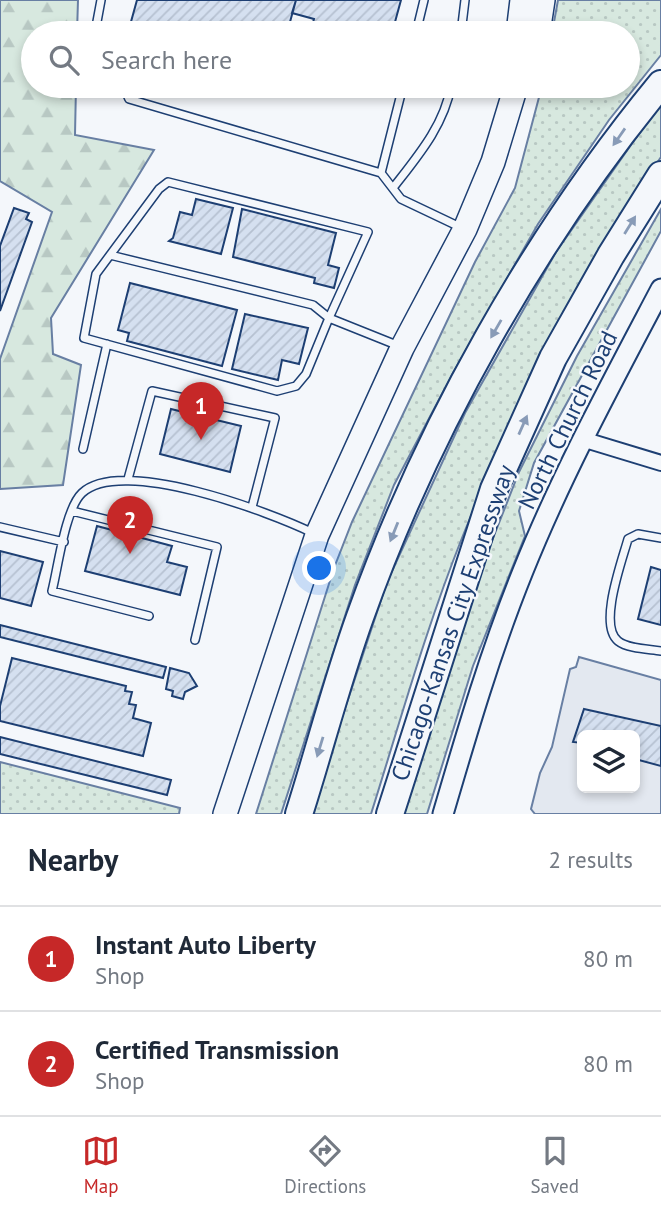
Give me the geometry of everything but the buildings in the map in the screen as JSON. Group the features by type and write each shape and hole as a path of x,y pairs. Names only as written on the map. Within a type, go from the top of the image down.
{"highway":[{"path":"299,814 360,617 401,514 466,382 532,266 623,130 661,84"},
{"name":"Chicago-Kansas City Expressway","path":"390,814 494,489 553,358 611,255 661,175"}],"main road":[{"path":"520,21 522,0"},
{"path":"540,21 543,0"},
{"path":"225,814 317,535 402,348 465,229 493,162 512,98"},
{"name":"North Church Road","path":"443,814 480,689 523,572 582,439 659,299"}],"street":[{"path":"582,439 661,463"}],"lane":[{"path":"97,21 101,0"},
{"path":"419,21 425,0"},
{"path":"462,21 465,0"},
{"path":"129,98 381,173 401,199 465,229"},
{"path":"381,173 400,98"},
{"path":"393,188 429,143 449,98"},
{"path":"168,181 368,232 306,373 296,386 277,391 84,338 96,274 110,255 159,189 168,181"},
{"path":"110,255 313,305 329,318 402,348"},
{"path":"83,449 107,344"},
{"path":"128,479 152,391 275,418 252,508"},
{"path":"149,616 52,591 72,511 82,493 103,483 128,479 155,482 271,512 317,535"},
{"path":"72,511 217,547 195,640"},
{"path":"0,527 64,542"},
{"path":"661,538 638,534 628,539 609,612 611,632 619,642 661,651"}],"green space":[{"path":"0,0 78,0 77,21 21,21 21,98 76,98 75,135 154,150 51,318 53,354 81,365 63,485 0,489 0,359 52,212 0,181"},
{"path":"558,0 661,0 661,55 640,81 640,21 554,21"},
{"path":"539,98 627,98 538,224 453,373 394,485 355,585 281,814 256,814 334,568 352,522 475,262 515,188"},
{"path":"661,102 661,157 642,185 547,359 481,492 437,606 371,814 310,814 387,582 465,413 556,252"},
{"path":"661,209 661,231 534,463 519,511 525,536 473,666 427,814 403,814 464,612 519,472 577,356"},
{"path":"0,762 180,808 179,814 0,814"}],"shaded area":[{"path":"579,657 661,680 661,814 535,814 531,809 540,773 552,747 570,669 576,667"}],"place":[{"name":"Instant Auto Liberty","path":"201,440"},
{"name":"Certified Transmission","path":"130,554"}]}
